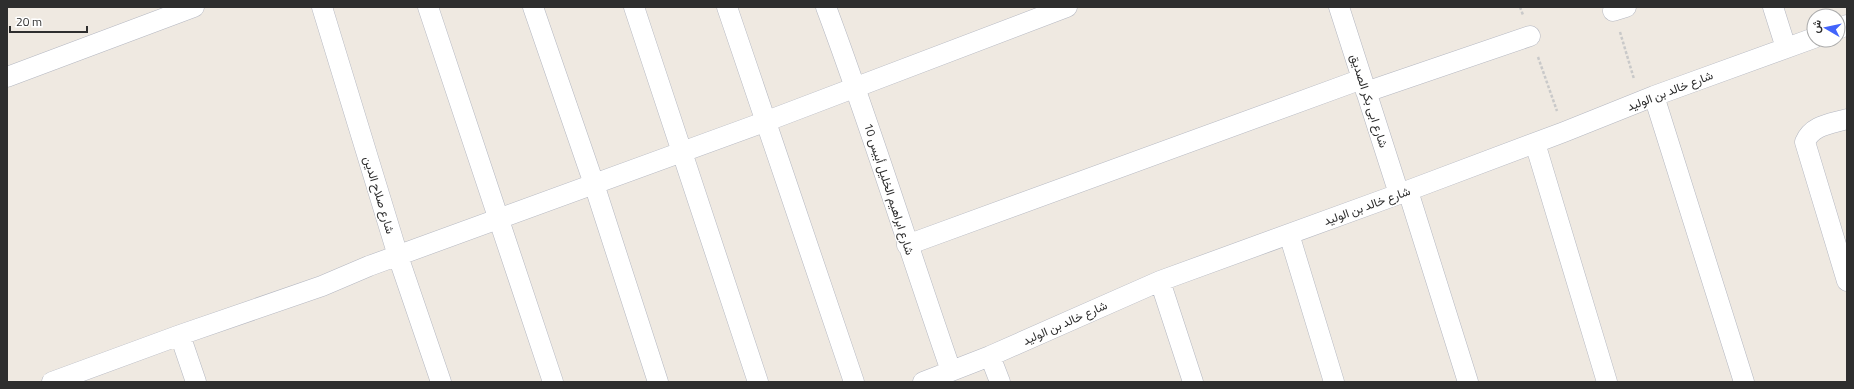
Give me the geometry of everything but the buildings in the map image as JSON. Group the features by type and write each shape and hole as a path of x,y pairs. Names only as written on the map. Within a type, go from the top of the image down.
{"street":[{"path":"7,77 194,7"},
{"name":"شارع صلاح الدين","path":"322,7 398,256 441,382"},
{"path":"428,7 552,382"},
{"path":"533,7 594,184 658,382"},
{"path":"634,7 758,382"},
{"path":"727,7 767,121 854,382"},
{"name":"شارع ابراهيم الخليل أبيس 10","path":"826,7 856,87 907,245 951,371"},
{"path":"52,382 77,378 180,334 322,286 369,266 767,121 1067,7"},
{"name":"شارع ابى بكر الصديق","path":"1339,7 1364,86 1404,193 1468,382"},
{"path":"1773,7 1786,48"},
{"path":"907,245 1364,86 1530,36"},
{"name":"شارع خالد بن الوليد","path":"927,381 990,356 1160,281 1404,193 1535,144 1648,99 1806,41"},
{"path":"1648,99 1744,382"},
{"path":"1847,119 1813,130 1808,134 1805,142 1847,281"},
{"path":"1535,144 1607,382"},
{"path":"1288,234 1334,382"},
{"path":"1160,281 1193,382"},
{"path":"180,334 196,382"},
{"path":"990,356 1000,382"}],"path":[{"path":"1520,7 1564,132"},
{"path":"1620,9 1648,99"}]}
